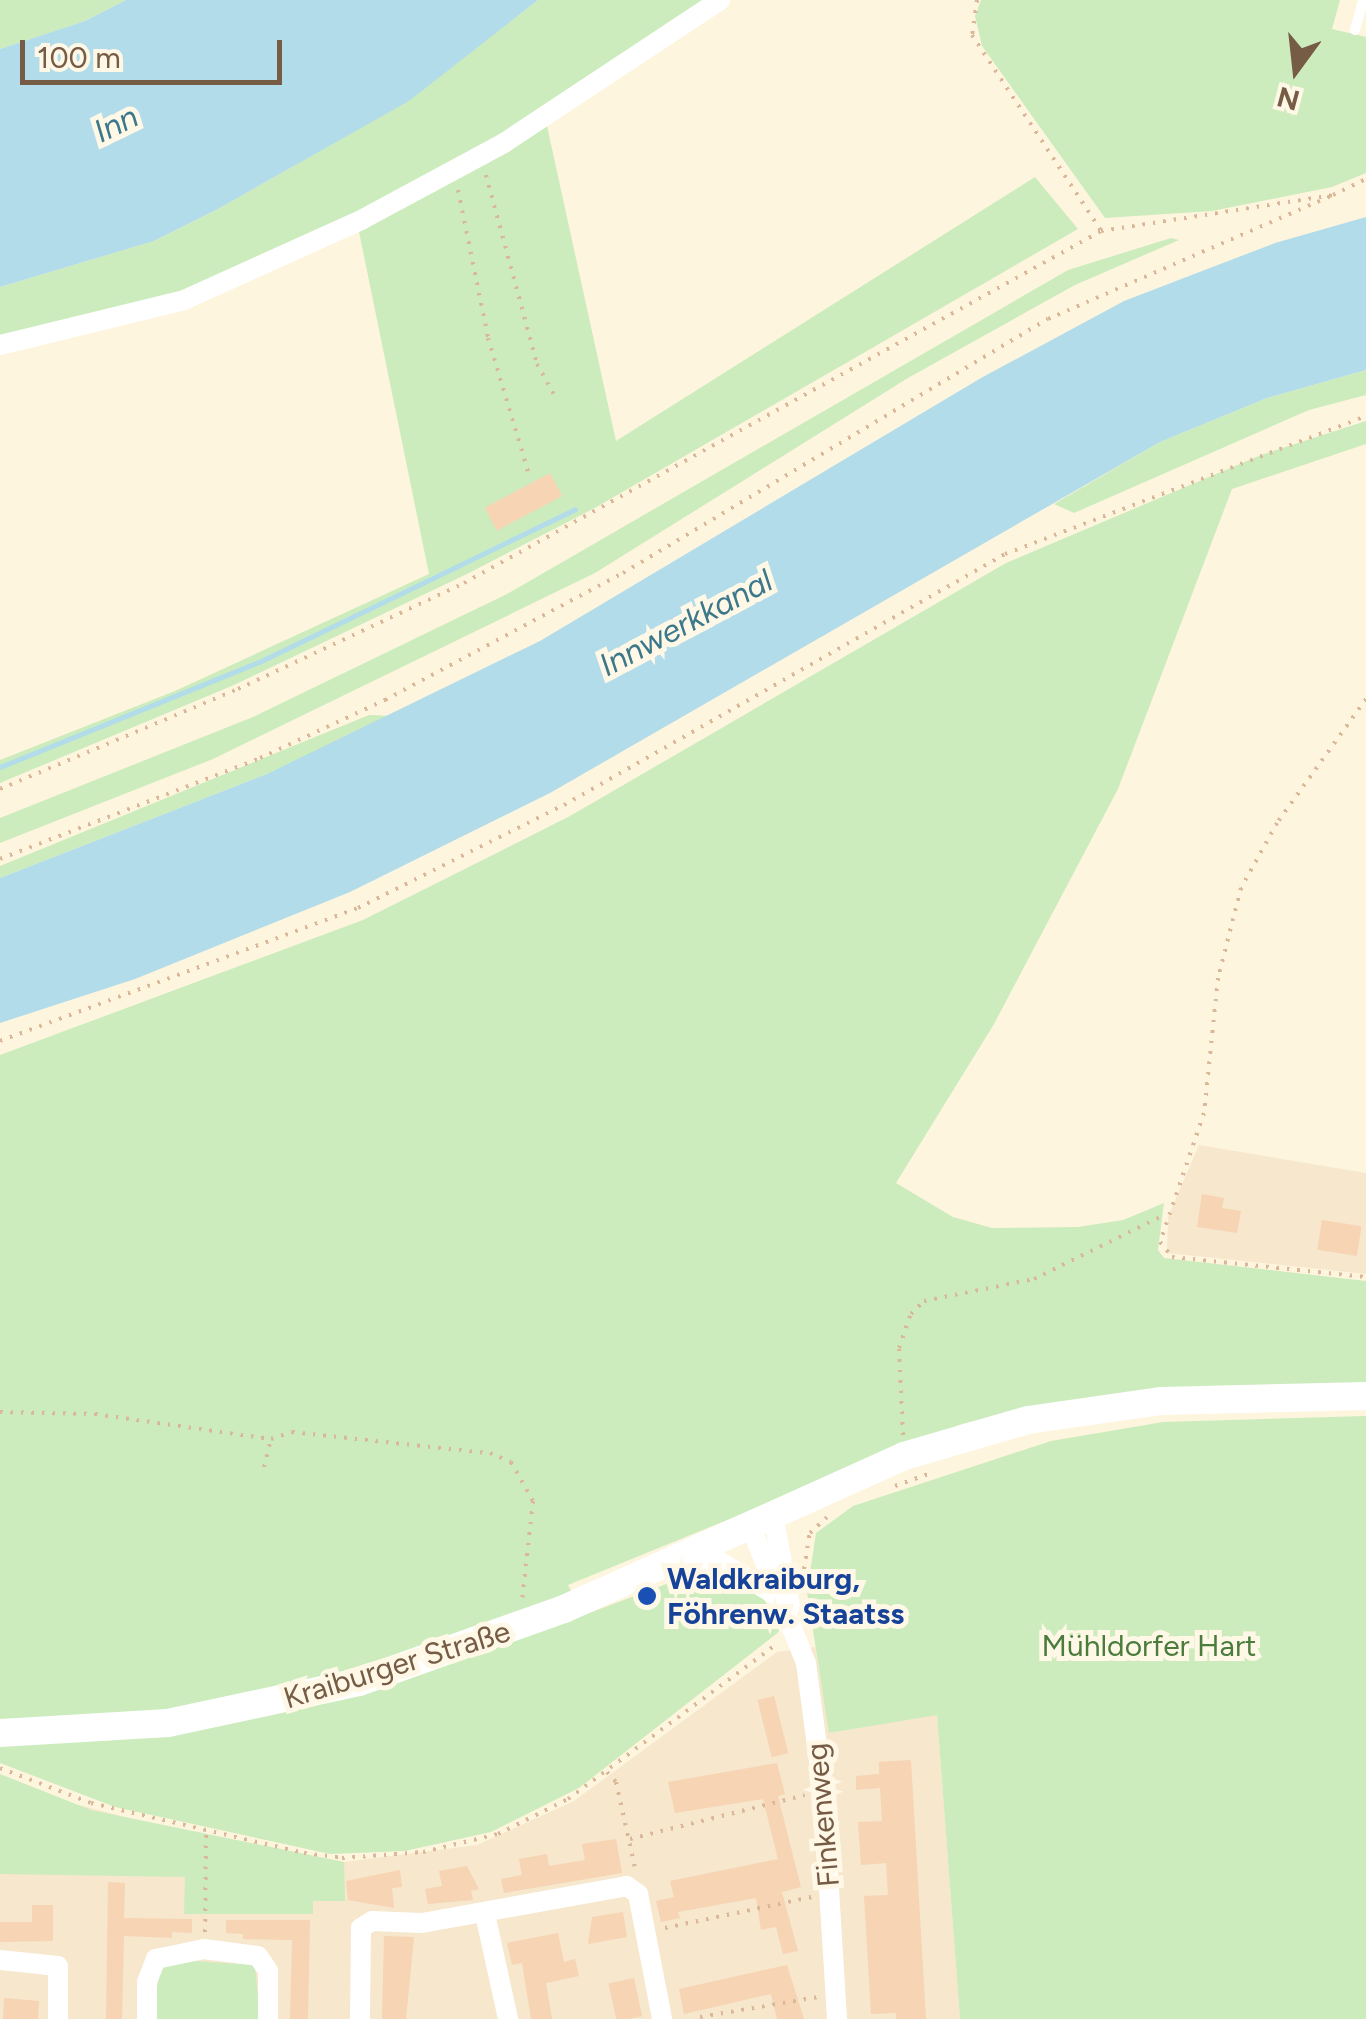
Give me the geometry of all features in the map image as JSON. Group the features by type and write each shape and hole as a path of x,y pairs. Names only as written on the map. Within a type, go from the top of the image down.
{"main road":[{"name":"Kraiburger Straße","path":"0,1734 245,1711 411,1666 524,1625 904,1456 1080,1410 1231,1396 1366,1396"}],"street":[{"path":"0,345 184,300 456,170 720,0"},
{"name":"Finkenweg","path":"762,1520 790,1615 822,1790 836,2010"},
{"path":"665,1564 720,1561 756,1578 790,1615"},
{"path":"360,2019 361,1928 372,1921 422,1923 628,1886 634,1891 645,1932 662,2019"},
{"path":"485,1914 508,2019"},
{"path":"147,2019 148,1982 156,1958 204,1949 258,1956 268,1971 268,2019"},
{"path":"0,1960 58,1966 58,2019"}],"lane":[{"path":"1355,30 1364,0"}],"path":[{"path":"977,0 972,36 1101,231"},
{"path":"481,156 537,364 555,396"},
{"path":"456,170 488,338 529,475"},
{"path":"0,859 242,765 385,700 623,574 1048,319 1366,179"},
{"path":"0,788 238,689 464,583 1101,231 1332,195"},
{"path":"0,1041 358,908 564,805 1005,554 1366,416"},
{"path":"1366,699 1277,823 1242,888 1220,963 1204,1113 1164,1215 1160,1246 1172,1257 1366,1278"},
{"path":"904,1456 899,1348 911,1314 924,1301 1034,1279 1164,1215"},
{"path":"0,1412 95,1414 272,1439 292,1432 490,1454 511,1462 533,1501 522,1587 524,1625"},
{"path":"264,1467 272,1439"},
{"path":"891,1488 932,1473"},
{"path":"0,1768 91,1803 206,1832 342,1858 423,1852 498,1834 607,1772 790,1615 801,1594 810,1533 832,1513"},
{"path":"607,1772 616,1782 630,1839 638,1883 634,1891"},
{"path":"630,1839 822,1790"},
{"path":"204,1949 206,1832"},
{"path":"645,1932 829,1894"},
{"path":"700,2017 810,1995 836,2010"}],"shaded area":[{"path":"1199,1145 1366,1173 1366,1274 1167,1253 1168,1217"},
{"path":"815,1647 830,1733 937,1714 960,2019 0,2019 0,1803 79,1805 204,1838 344,1862 477,1845 574,1801 777,1652"}],"green space":[{"path":"0,0 126,0 85,21 0,49"},
{"path":"538,0 706,0 490,144 350,218 190,291 0,338 0,287 154,241 216,210 408,101"},
{"path":"981,0 1340,0 1332,29 1366,37 1366,173 1332,187 1212,211 1105,218 982,46 975,16"},
{"path":"547,126 616,441 1035,177 1078,229 593,509 469,573 234,685 0,783 0,760 175,691 429,574 358,227"},
{"path":"1171,238 1179,240 1075,285 908,378 595,573 213,759 0,843 0,818 253,717 507,594 1068,270"},
{"path":"1366,370 1366,395 1309,410 1074,513 1054,504 1160,442 1267,398"},
{"path":"1366,421 1366,444 1232,489 1118,789 994,1024 896,1183 953,1217 992,1228 1078,1227 1123,1220 1164,1203 1158,1250 1164,1258 1366,1281 1366,1387 1037,1406 962,1424 568,1585 584,1615 706,1569 726,1570 764,1599 780,1631 579,1788 491,1832 405,1851 330,1854 115,1807 0,1763 0,1055 363,920 570,816 1006,563 1261,455"},
{"path":"369,715 393,716 267,774 0,878 0,866"},
{"name":"Mühldorfer Hart","path":"1366,1416 1366,2019 960,2019 937,1715 829,1733 807,1592 816,1533 853,1506 1051,1441 1163,1422"},
{"path":"0,1774 91,1810 344,1862 345,1901 313,1901 313,1914 184,1914 185,1877 0,1874"},
{"path":"180,1960 255,1965 260,2019 153,2019 160,1968"}],"water":[{"name":"Inn","path":"126,0 538,0 409,101 216,210 154,241 0,287 0,49 85,21"},
{"name":"Innwerkkanal","path":"1366,217 1366,370 1267,398 1160,442 550,793 350,892 135,979 0,1023 0,878 267,774 540,641 981,378 1124,301 1275,243"}],"building":[{"path":"550,473 562,496 497,531 485,508"},
{"path":"1202,1194 1224,1198 1222,1208 1241,1211 1237,1233 1197,1227"},
{"path":"1322,1220 1362,1226 1357,1256 1317,1250"},
{"path":"774,1696 788,1753 772,1757 758,1700"},
{"path":"911,1760 926,2019 896,2019 896,2013 871,2014 864,1896 888,1895 886,1863 861,1865 858,1822 882,1821 880,1788 856,1790 856,1776 879,1774 879,1762"},
{"path":"777,1763 785,1794 778,1796 801,1887 782,1892 798,1951 783,1954 776,1927 761,1930 756,1898 678,1912 680,1918 661,1922 656,1901 674,1897 670,1881 778,1859 763,1799 675,1813 668,1782"},
{"path":"616,1839 622,1873 504,1893 501,1879 522,1875 519,1859 547,1854 549,1866 585,1860 582,1844"},
{"path":"467,1866 479,1889 471,1891 473,1900 428,1904 425,1889 442,1886 439,1871"},
{"path":"400,1870 402,1887 392,1888 394,1908 348,1900 346,1881"},
{"path":"108,1882 125,1883 124,1918 192,1919 192,1933 172,1932 172,1938 124,1936 122,2019 106,2019"},
{"path":"32,1905 53,1905 53,1941 0,1942 0,1922 32,1922"},
{"path":"623,1912 627,1937 588,1944 592,1917"},
{"path":"226,1920 310,1920 308,2019 290,2019 292,1940 243,1939 243,1934 226,1933"},
{"path":"558,1933 564,1962 575,1959 579,1976 546,1983 552,2019 531,2019 522,1963 512,1965 507,1943"},
{"path":"384,1936 414,1937 406,2019 382,2019"},
{"path":"787,1965 804,2019 777,2019 771,1994 684,2014 679,1989"},
{"path":"634,1978 642,2016 616,2019 609,1983"},
{"path":"4,1998 39,2001 38,2019 3,2019"}],"waterway":[{"path":"0,767 259,662 575,509"}],"place":[{"name":"Waldkraiburg, Föhrenw. Staatss","path":"647,1596"}]}
